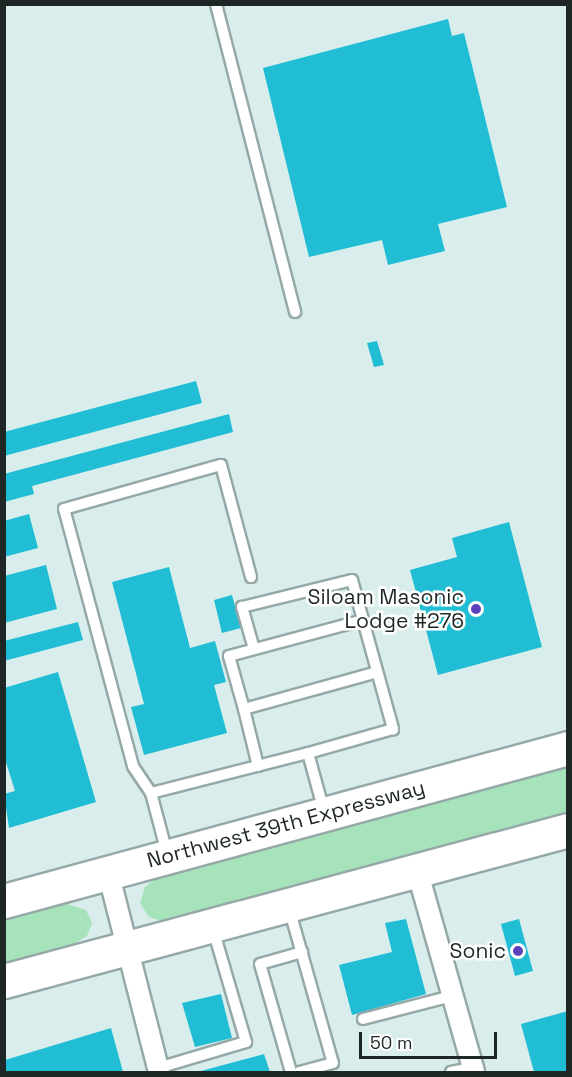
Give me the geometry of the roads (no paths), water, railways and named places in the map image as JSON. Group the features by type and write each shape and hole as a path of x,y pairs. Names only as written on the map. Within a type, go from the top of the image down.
{"highway":[{"name":"Northwest 39th Expressway","path":"4,901 567,748"},
{"path":"4,981 567,830"}],"street":[{"path":"417,870 473,1070"},
{"path":"108,872 159,1070"}],"lane":[{"path":"216,4 294,312"},
{"path":"168,856 151,793 133,766 64,509 221,465 251,578"},
{"path":"151,793 393,729 352,580 242,607 254,649"},
{"path":"258,766 229,656 363,620"},
{"path":"244,709 377,672"},
{"path":"309,753 325,814"},
{"path":"288,905 335,1068 300,1072"},
{"path":"159,1070 246,1042 212,926"},
{"path":"291,1072 261,964 302,952"},
{"path":"363,1019 452,996"},
{"path":"451,1072 473,1070"}],"place":[{"name":"Siloam Masonic Lodge #276","path":"476,609"},
{"name":"Sonic","path":"518,951"}]}
